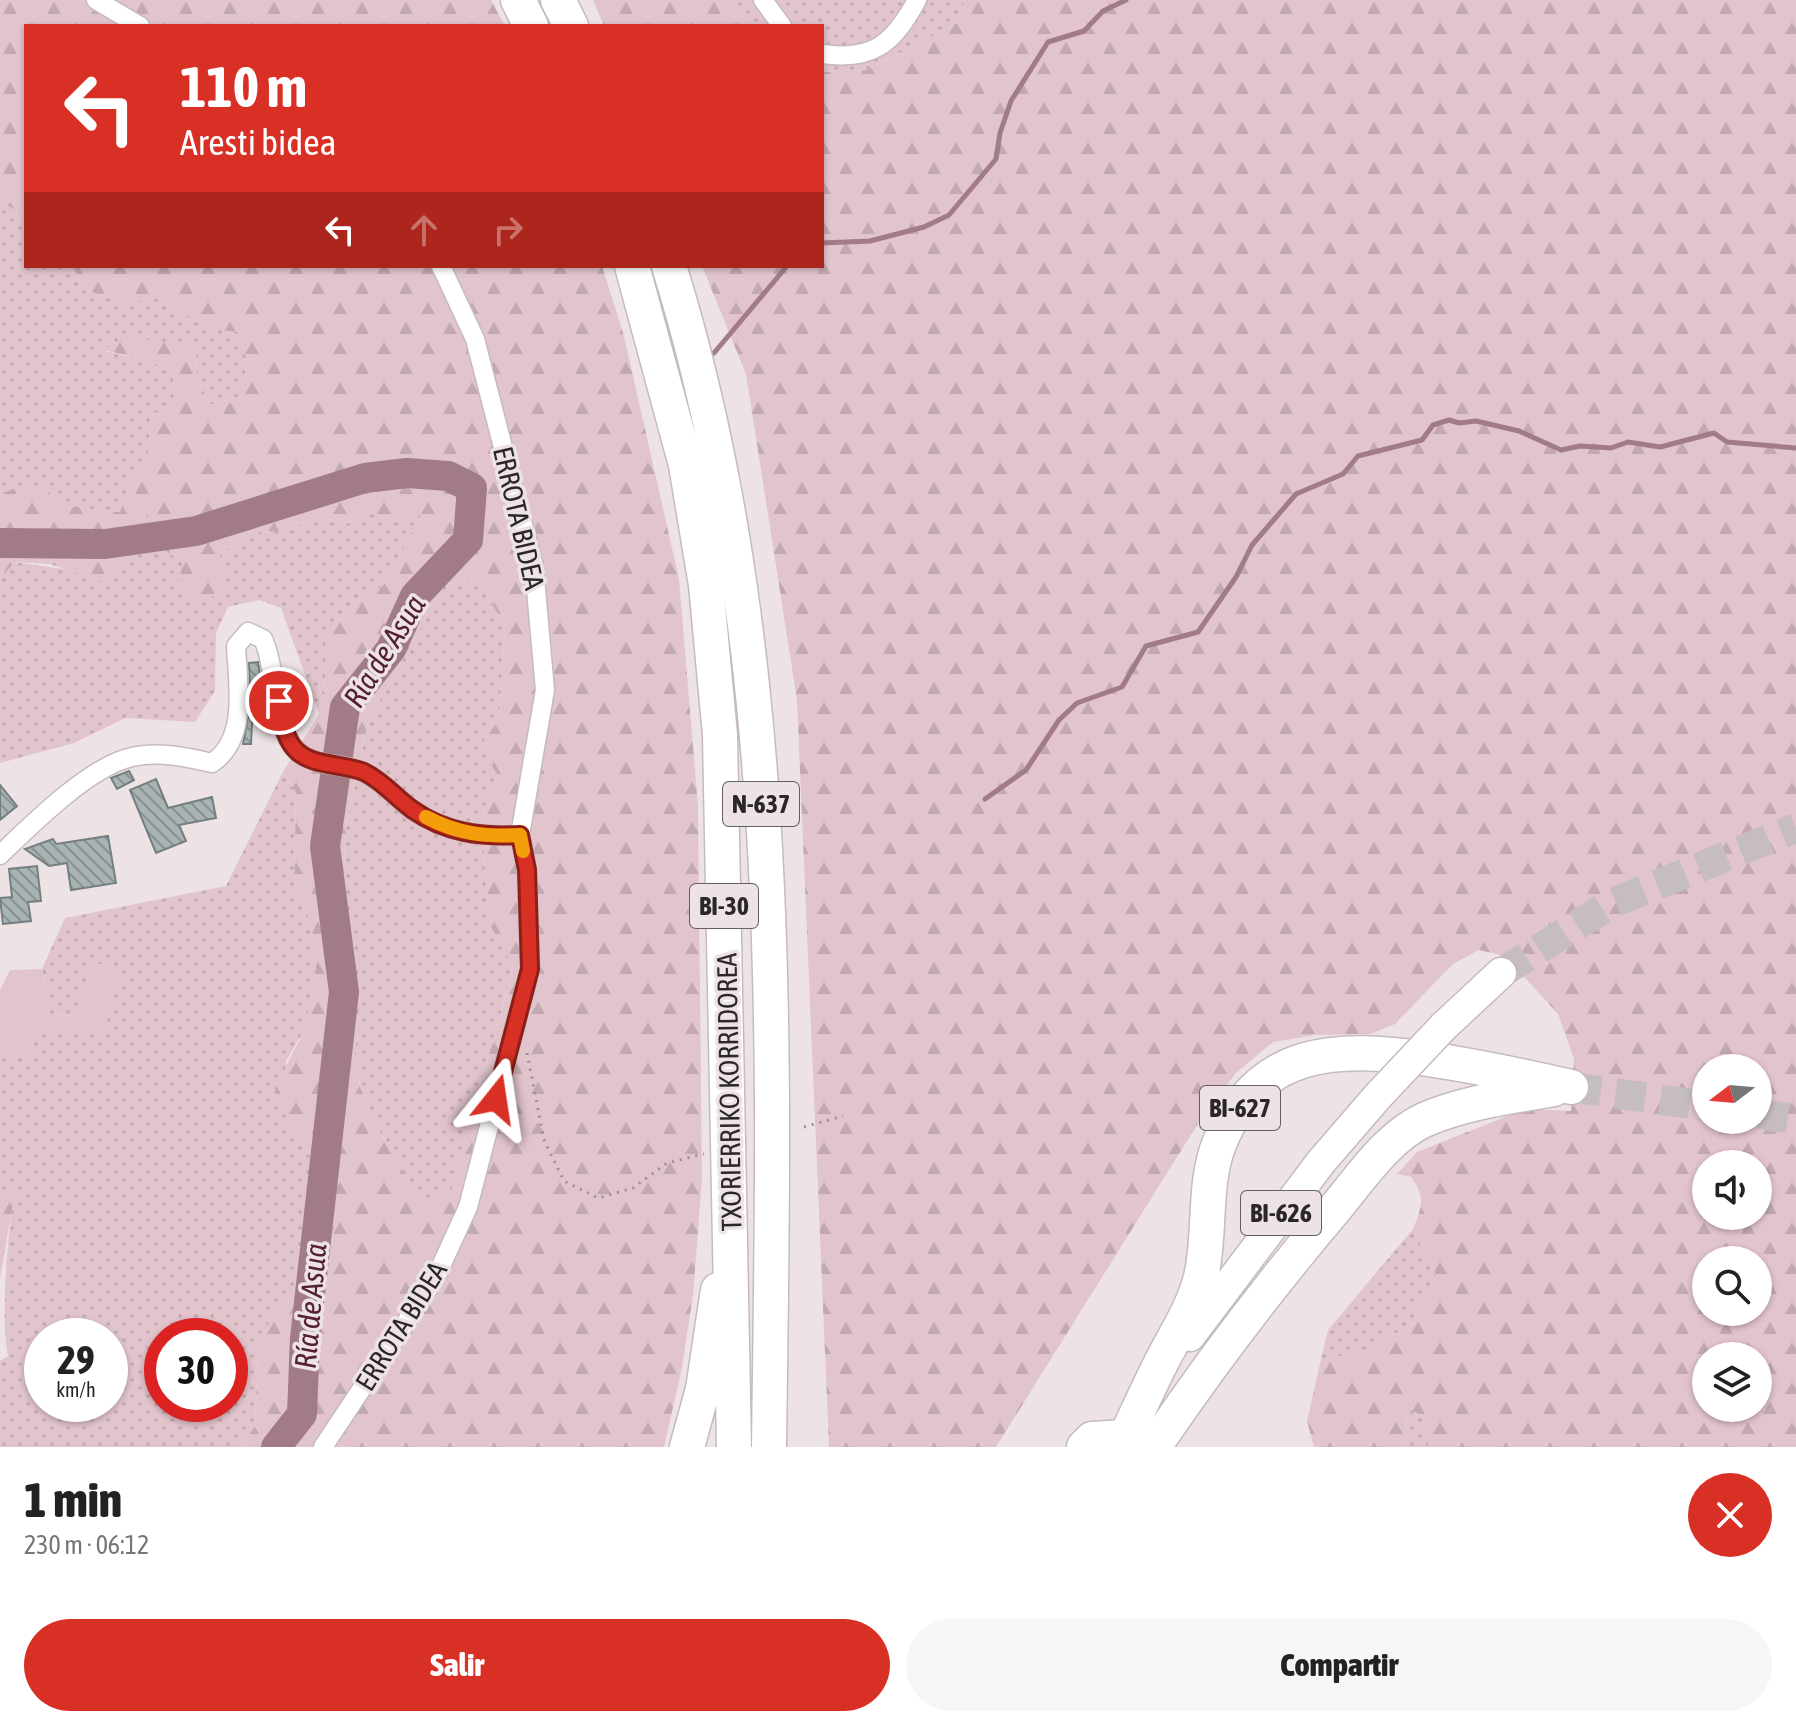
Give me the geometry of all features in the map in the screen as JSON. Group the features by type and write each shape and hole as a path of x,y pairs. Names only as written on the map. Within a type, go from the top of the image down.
{"highway":[{"path":"518,0 530,24"},
{"path":"558,0 570,24"},
{"name":"TXORIERRIKO KORRIDOREA","path":"633,268 675,420 706,585 720,735 734,1447"},
{"name":"TXORIERRIKO KORRIDOREA","path":"670,268 720,458 741,580 759,772 770,1029 769,1447"},
{"name":"BI-626","path":"1137,1444 1190,1336 1321,1162 1444,1026 1501,973"},
{"name":"BI-627","path":"1333,1052 1383,1052 1480,1067 1571,1087 1480,1102 1422,1121 1384,1150 1278,1275 1211,1362 1137,1444 1201,1276 1218,1146 1236,1113 1259,1085 1292,1063 1333,1052"},
{"path":"772,1187 789,1321 791,1447"},
{"path":"687,1447 703,1389 721,1266 732,1228"},
{"path":"1084,1447 1092,1439 1137,1444"}],"street":[{"path":"96,0 137,24"},
{"path":"763,0 781,24"},
{"path":"824,54 852,58 870,53 902,28 917,0"},
{"name":"ERROTA BIDEA","path":"323,1447 436,1277 468,1207 530,969 527,870 520,835 545,690 534,567 475,339 442,268"},
{"path":"0,855 103,770 131,757 153,754 212,763 225,755 239,718 236,646 248,632 263,639 270,654 283,725 294,749 312,760 365,773 413,810 448,829 483,837 520,835"}],"path":[{"path":"527,1047 527,1063 544,1140 564,1181 598,1198 633,1188 667,1163 704,1154"},
{"path":"804,1127 843,1116"}],"green space":[{"path":"0,0 491,0 504,24 24,24 24,216 0,201"},
{"path":"593,0 727,0 745,24 603,24"},
{"path":"727,0 965,0 957,23 867,70 824,72 824,24 745,24"},
{"path":"965,0 1796,0 1796,1447 1429,1447 1426,1419 1406,1406 1407,1447 1314,1447 1307,1421 1321,1359 1361,1353 1410,1325 1436,1275 1413,1229 1420,1208 1419,1190 1411,1177 1397,1174 1417,1152 1525,1109 1571,1111 1574,1059 1558,1014 1505,956 1479,950 1453,964 1395,1024 1370,1034 1315,1035 1273,1042 1236,1073 1202,1117 996,1447 829,1447 797,700 746,374 703,268 824,268 824,72 867,70 957,23"},
{"path":"0,201 24,216 24,268 74,268 84,290 131,303 153,297 211,329 238,332 247,360 241,396 210,405 197,377 196,347 168,343 104,351 144,359 173,372 174,401 151,416 148,458 131,483 121,512 67,506 44,489 13,489 0,494"},
{"path":"74,268 603,268 624,336 679,579 698,806 702,1179 693,1295 682,1368 664,1447 240,1447 255,1426 258,1350 274,1310 328,1260 334,1229 334,1192 290,1124 275,1088 305,1029 316,973 314,937 308,916 294,892 296,792 283,772 319,714 325,677 325,635 357,601 383,586 421,515 395,521 367,511 347,524 317,516 290,530 246,533 220,556 223,589 199,606 177,589 183,563 161,547 146,513 129,559 106,583 50,564 15,562 0,578 0,494 13,489 44,489 67,506 120,512 131,483 148,458 151,416 174,401 173,372 144,359 103,350 126,336 196,347 197,377 210,405 241,396 247,360 238,332 211,329 153,297 131,303 84,290","holes":["478,580 505,626 499,719 480,747 498,776 482,814 485,871 491,927 513,965 452,1189 423,1204 378,1128 360,1087 356,1047 360,994 357,959 342,902 346,826 368,721 446,583"]},
{"path":"367,511 395,521 422,514 383,586 357,601 325,635 325,677 319,714 281,608 259,600 228,607 216,633 215,691 195,722 125,718 74,743 0,763 0,578 14,562 70,570 129,559 146,512 161,547 183,563 220,556 246,533 290,530 317,516 347,524"},
{"path":"478,580 505,626 499,719 480,747 498,776 482,814 491,927 513,964 452,1190 423,1204 378,1128 360,1087 356,1047 360,994 357,959 342,902 346,826 368,721 446,583"},
{"path":"283,772 296,792 294,892 308,916 314,937 316,973 305,1029 286,1061 290,1124 334,1192 335,1229 328,1260 274,1310 258,1350 255,1426 240,1447 0,1447 0,1361 8,1356 5,1297 15,1188 0,1205 0,1054 27,1058 37,1032 104,1031 122,967 92,963 78,1016 50,1015 42,969 65,918 226,886"},
{"path":"92,963 123,967 104,1032 37,1032 27,1058 0,1054 0,990 10,970 42,969 50,1015 77,1016"},
{"path":"16,1186 2,1267 0,1278 0,1205"},
{"path":"1413,1229 1436,1275 1410,1325 1361,1353 1321,1359 1328,1330"},
{"path":"1406,1406 1426,1419 1429,1447 1407,1447"}],"building":[{"path":"258,662 261,682 250,684 249,663"},
{"path":"250,705 253,706 251,744 243,744"},
{"path":"129,771 134,780 117,789 111,778"},
{"path":"156,779 168,808 212,797 216,818 179,825 186,841 156,853 130,790"},
{"path":"0,785 17,806 0,820"},
{"path":"108,836 116,883 71,890 67,863 49,866 25,849 53,839 56,844"},
{"path":"37,866 41,901 28,902 31,921 3,924 0,898 12,897 9,869"}],"waterway":[{"path":"824,243 870,241 924,227 949,215 996,159 1000,133 1011,101 1048,42 1084,31 1103,11 1126,0"},
{"path":"714,353 785,268"},
{"path":"985,799 1026,770 1059,720 1077,703 1122,687 1146,646 1198,632 1236,577 1252,545 1296,494 1343,474 1358,456 1422,440 1433,425 1449,420 1459,423 1476,421 1519,431 1561,450 1580,446 1611,448 1628,442 1660,447 1714,433 1727,442 1796,448"},
{"name":"Ría de Asua","path":"0,543 105,544 196,531 365,478 407,473 448,476 472,488 468,540 415,596 391,649 345,707 325,846 344,992 305,1338 302,1414 276,1447"}],"tunnel":[{"path":"1501,973 1612,903 1796,828"},
{"path":"1571,1087 1692,1104"},
{"path":"1772,1116 1796,1119"}],"slow traffic":[{"path":"426,817 448,829 483,837 520,835 523,851"}],"route":[{"path":"279,701 283,725 294,749 312,760 365,773 413,810 448,829 483,837 520,835 527,870 530,969 496,1099"}]}
